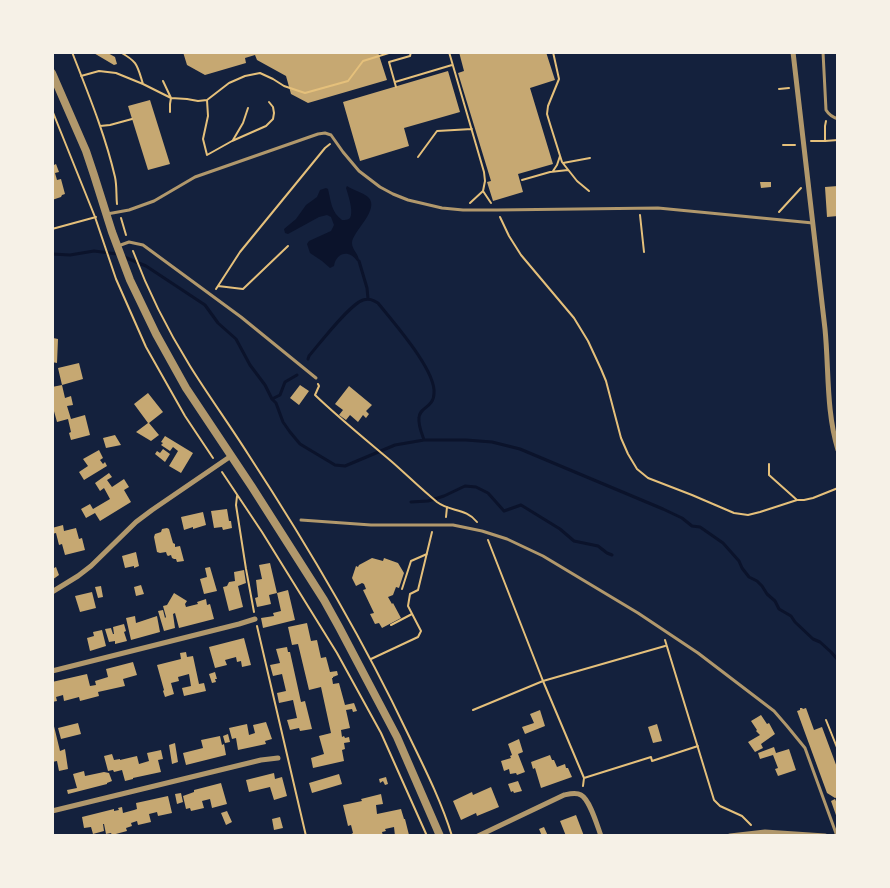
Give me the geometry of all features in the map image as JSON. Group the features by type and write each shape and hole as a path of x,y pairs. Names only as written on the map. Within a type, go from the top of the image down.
{"street":[{"path":"793,52 826,344 831,415 834,440 838,450"},
{"path":"52,72 86,151 106,214 145,314 192,396 324,600 397,737 440,836"},
{"path":"52,592 70,582 91,566 136,522 231,456"},
{"path":"52,671 255,619"},
{"path":"52,810 262,760 278,758"},
{"path":"478,836 564,795 575,793 581,795 589,804 601,836"},
{"path":"730,836 755,832 825,836"}],"lane":[{"path":"823,52 826,110 828,114 838,119"},
{"path":"106,214 119,213 154,201 194,177 325,133 331,134 359,171 387,191 408,200 442,208 463,210 658,208 813,223"},
{"path":"119,245 129,242 143,245 241,317 316,378"},
{"path":"301,520 371,525 454,525 487,532 544,556 661,628 722,670 774,711 805,748 837,836"}],"path":[{"path":"72,52 100,126 115,178 116,200 119,213 129,242"},
{"path":"120,52 131,58 136,64 143,84"},
{"path":"81,76 99,70 116,73 171,98 198,101 207,100 229,83 245,76 260,73 284,86 306,94 348,80 363,61 392,52"},
{"path":"396,87 389,62 410,56 411,52"},
{"path":"449,52 485,181 483,191 463,210"},
{"path":"552,52 559,79 550,100 547,114 563,163 589,191"},
{"path":"395,82 452,65"},
{"path":"163,81 171,98 170,112"},
{"path":"207,100 208,116 203,139 207,155 219,150 236,137 248,108"},
{"path":"232,141 270,123 274,113 273,107 269,102"},
{"path":"52,110 95,217 116,279 146,347 185,416 262,532 337,653 381,733 427,836"},
{"path":"825,140 824,126 828,114"},
{"path":"100,126 110,126 132,118"},
{"path":"418,157 438,131 472,129"},
{"path":"783,145 838,140"},
{"path":"211,295 240,252 325,148"},
{"path":"553,171 560,156"},
{"path":"563,163 590,158"},
{"path":"522,180 553,171 568,170"},
{"path":"772,220 808,181"},
{"path":"483,191 497,210 509,236 521,255 574,318 588,342 606,381 621,438 628,454 638,469 648,478 734,513 748,515 796,500 813,498 838,488"},
{"path":"639,208 644,252"},
{"path":"52,230 106,214"},
{"path":"218,286 243,289 288,246"},
{"path":"131,247 160,313 190,366 290,519"},
{"path":"316,378 319,386 315,395 437,502 470,514 482,531"},
{"path":"768,464 769,475 796,500"},
{"path":"237,495 236,505 255,619 306,836"},
{"path":"444,525 447,507"},
{"path":"370,660 418,637 421,631 408,606 410,594 418,590 432,524"},
{"path":"487,532 488,543 584,778 581,795"},
{"path":"402,589 411,562 427,554"},
{"path":"391,625 412,614"},
{"path":"661,628 714,800 720,806 742,816 755,832"},
{"path":"473,710 543,680 666,646"},
{"path":"826,720 838,750"},
{"path":"584,778 651,757 652,761 698,746"}],"water":[{"path":"347,186 368,197 371,202 371,208 353,238 353,248 359,261 350,255 343,254 337,258 334,266 330,268 310,253 307,244 309,241 331,231 334,225 331,217 327,215 319,217 288,234 285,233 284,229 296,219 306,205 317,197 320,190 326,188 338,217 342,220 349,219 351,212"}],"building":[{"path":"92,52 106,52 115,57 117,64 114,65"},
{"path":"183,52 378,52 387,80 308,103 291,94 286,76 257,60 255,55 245,58 246,63 205,75 187,65"},
{"path":"459,52 546,52 555,80 530,88 553,164 518,174 523,192 493,201 487,182 491,181 458,73 464,71"},
{"path":"448,71 460,112 404,128 409,146 360,161 343,102"},
{"path":"150,100 170,164 148,170 128,106"},
{"path":"56,164 59,172 55,173 57,180 61,179 65,194 52,200 52,166"},
{"path":"760,182 771,182 771,187 761,188"},
{"path":"838,186 838,216 827,217 825,187"},
{"path":"53,338 58,339 57,363 52,362"},
{"path":"79,363 83,379 62,385 58,368"},
{"path":"62,385 65,398 71,396 73,405 67,406 71,419 85,415 90,435 71,440 68,419 57,422 52,404 52,399 54,398 52,387"},
{"path":"300,385 309,391 299,405 290,398"},
{"path":"349,386 372,405 366,411 369,414 366,418 363,415 358,422 350,415 346,420 339,415 343,410 335,404"},
{"path":"148,393 163,412 149,423 159,435 151,441 136,432 148,423 134,404"},
{"path":"115,435 121,445 106,448 103,438"},
{"path":"165,436 193,453 181,473 169,466 178,451 173,447 170,451 161,445"},
{"path":"163,449 170,454 165,462 155,454 157,451 160,453"},
{"path":"99,450 103,458 100,460 103,464 105,462 107,466 84,480 79,472 88,466 83,459"},
{"path":"109,473 112,477 107,480 112,487 124,479 129,487 124,490 131,502 100,521 95,513 86,518 81,509 90,504 93,509 110,499 104,488 100,491 95,483"},
{"path":"227,509 232,528 223,530 222,527 214,528 211,511"},
{"path":"203,512 206,525 184,530 181,517"},
{"path":"63,525 64,531 76,528 79,539 82,538 85,550 65,555 62,544 59,545 56,533 52,534 52,528"},
{"path":"167,528 175,547 180,546 184,561 177,562 171,555 168,556 166,552 157,552 155,534"},
{"path":"136,552 139,566 125,568 122,556"},
{"path":"372,558 383,561 384,558 398,563 404,573 399,588 396,587 393,595 388,597 401,618 382,628 379,623 375,624 370,614 374,613 363,590 366,589 364,584 356,586 352,578 356,566 358,567"},
{"path":"270,563 277,593 269,595 271,604 257,607 255,598 258,597 256,580 262,579 259,565"},
{"path":"56,567 59,575 52,580 52,569"},
{"path":"210,567 217,591 204,594 200,579 207,577 205,568"},
{"path":"244,570 246,583 238,586 243,607 229,611 223,587 227,586 229,582 235,581 234,572"},
{"path":"141,585 144,594 136,596 134,587"},
{"path":"101,586 103,597 98,598 95,587"},
{"path":"288,590 295,620 263,628 261,618 274,616 273,613 281,611 277,593"},
{"path":"92,592 96,608 80,612 75,596"},
{"path":"174,593 187,601 186,607 198,604 197,602 206,599 207,605 210,604 214,619 179,628 175,613 173,614 175,628 164,631 158,611 163,610 166,617 163,606 167,605"},
{"path":"135,616 136,623 157,616 160,632 131,640 126,618"},
{"path":"307,623 311,641 317,640 321,658 326,657 330,672 337,671 338,675 332,678 333,684 339,683 345,705 354,703 357,711 353,712 352,709 346,710 350,728 341,730 342,737 349,737 350,742 344,743 345,749 342,750 344,761 313,768 311,758 324,754 319,736 331,733 321,687 309,690 298,644 292,645 288,627"},
{"path":"124,624 127,641 115,644 115,641 109,642 105,629 111,628 114,634 113,627"},
{"path":"102,630 106,646 90,651 87,638 94,636 93,632"},
{"path":"244,638 251,665 242,667 241,661 237,662 236,657 225,660 227,665 215,668 209,647"},
{"path":"287,647 288,652 290,652 301,702 305,701 312,729 300,731 299,728 290,730 287,720 297,718 293,700 279,703 277,693 286,691 282,674 273,676 270,665 280,663 276,649"},
{"path":"186,652 187,657 193,656 199,684 204,683 206,691 184,696 182,688 191,686 189,674 178,677 179,681 171,683 174,694 165,697 157,665 181,659 180,653"},
{"path":"133,662 137,675 123,679 125,686 98,692 99,696 80,701 79,697 64,701 63,695 56,697 57,701 52,702 52,682 87,674 90,686 96,685 95,681 108,677 106,669"},
{"path":"215,672 217,679 215,679 216,682 212,683 209,674"},
{"path":"800,708 806,708 814,730 822,727 838,770 838,797 835,798 827,793 797,711"},
{"path":"540,710 545,726 525,734 522,727 534,723 530,714"},
{"path":"761,715 767,724 769,723 775,734 761,744 763,748 755,752 748,742 760,735 751,721"},
{"path":"52,718 60,751 65,749 68,769 59,771 57,761 52,762"},
{"path":"266,722 272,739 265,741 266,744 238,750 236,738 232,739 229,728 247,724 249,735 255,733 253,725"},
{"path":"78,723 81,734 61,739 58,728"},
{"path":"657,724 662,741 653,743 648,727"},
{"path":"228,734 230,742 225,743 223,736"},
{"path":"220,736 226,755 186,765 183,753 203,748 201,740"},
{"path":"519,739 523,752 518,754 525,772 517,775 516,773 510,774 509,769 504,771 501,761 511,758 510,756 512,755 508,744"},
{"path":"175,743 178,762 172,764 169,745"},
{"path":"774,747 776,753 789,749 796,770 778,776 775,769 778,768 773,755 760,759 758,753"},
{"path":"161,750 163,759 158,760 161,772 125,781 122,770 108,771 104,756 112,754 114,760 120,760 137,756 139,764 149,761 147,753"},
{"path":"550,755 557,767 565,764 572,777 541,788 535,768 533,769 531,762"},
{"path":"84,771 85,776 104,772 109,773 112,781 68,794 67,790 77,788 73,774"},
{"path":"274,773 275,779 282,777 287,796 274,800 270,787 249,792 246,780"},
{"path":"339,774 342,784 312,793 309,783"},
{"path":"386,777 388,784 385,785 383,781 380,783 379,779"},
{"path":"518,781 522,791 511,792 508,784"},
{"path":"221,783 227,804 212,808 210,799 202,801 204,808 191,811 190,808 186,809 183,796 194,792 194,790"},
{"path":"491,787 499,807 477,816 476,813 461,820 453,801 472,792 473,795"},
{"path":"181,793 183,802 177,804 175,794"},
{"path":"381,794 383,804 376,805 377,814 401,809 409,835 395,836 394,827 385,829 386,831 382,832 383,836 348,836 353,833 351,825 348,826 343,805"},
{"path":"168,796 172,813 158,816 157,812 149,814 151,822 138,825 137,821 131,823 132,826 126,828 127,831 112,835 111,833 106,834 104,824 104,831 93,834 91,827 84,828 82,817 114,809 114,811 119,810 118,808 122,807 123,813 137,809 136,803"},
{"path":"835,799 838,806 837,818 831,801"},
{"path":"227,811 232,822 226,825 221,813"},
{"path":"576,815 584,836 566,836 560,821"},
{"path":"280,817 283,828 274,830 272,819"},
{"path":"544,827 548,836 542,836 539,829"}],"waterway":[{"path":"52,254 70,255 94,251 117,254 146,266 205,305 218,323 236,339 250,365 276,403 283,422 290,432 300,444 335,465 345,466 395,445 424,440 492,442 520,449 663,509 682,518 692,526 700,527 723,543 739,561 749,577 762,586 775,601 779,609 791,616 813,639 820,642 838,660"},
{"path":"359,261 367,288 368,299"},
{"path":"308,359 335,325 357,303 367,299 378,303 421,359 433,383 434,393 432,402 421,412 419,418 424,440"},
{"path":"272,399 280,395 285,382 297,375"},
{"path":"411,502 428,501 465,486 476,487 488,493 504,511 521,505 560,529 574,541 598,546 612,555"}]}
